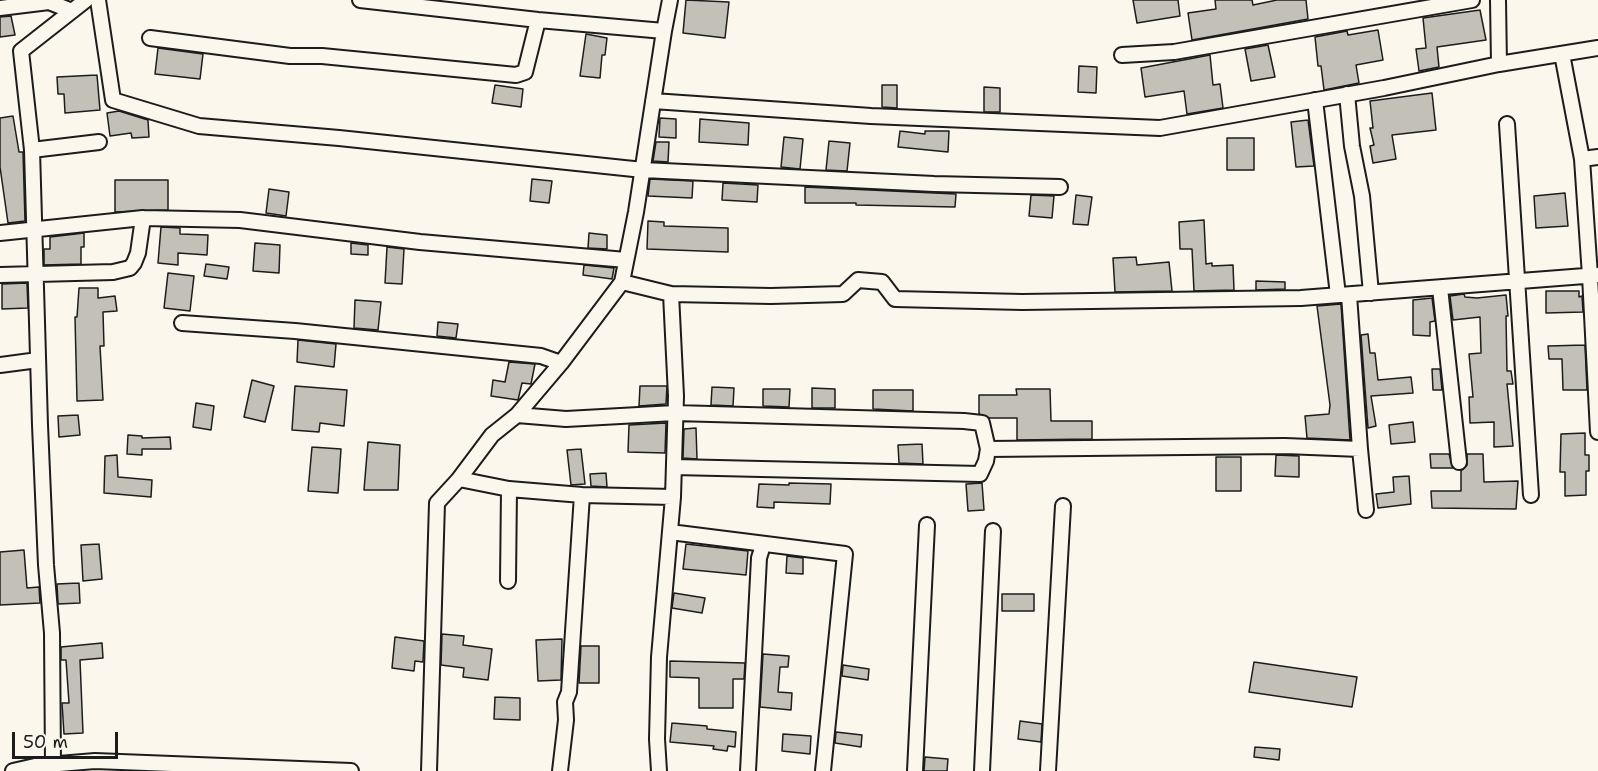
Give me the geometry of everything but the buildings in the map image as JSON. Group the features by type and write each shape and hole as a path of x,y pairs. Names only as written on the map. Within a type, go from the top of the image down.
{"street":[{"path":"53,765 52,633 46,565 32,150 21,51 86,0"},
{"path":"98,0 113,100 199,126 339,138 642,170 934,184 1060,187"},
{"path":"360,0 538,20 664,31"},
{"path":"429,771 437,504 492,435 517,415 561,363 622,282 670,0"},
{"path":"1122,55 1174,52 1472,0"},
{"path":"1498,0 1499,64"},
{"path":"0,8 48,3 72,11"},
{"path":"150,38 290,56 322,56 516,75 525,72 538,20"},
{"path":"653,101 872,116 1160,128 1499,64 1598,48"},
{"path":"1562,54 1582,159 1594,275 1598,432"},
{"path":"1347,94 1352,146 1362,196 1371,293"},
{"path":"1315,100 1343,295 1366,510"},
{"path":"1507,124 1515,282 1531,495"},
{"path":"32,150 99,142"},
{"path":"1582,159 1598,158"},
{"path":"0,233 143,218 240,220 420,242 626,260"},
{"path":"0,274 113,272 130,268 138,253 143,218"},
{"path":"622,282 670,294 771,296 843,294 858,280 882,282 895,299 1022,302 1301,298 1594,275"},
{"path":"1440,288 1459,462"},
{"path":"659,771 657,739 659,657 674,496 675,413 670,294"},
{"path":"183,323 295,331 529,355 561,363"},
{"path":"0,365 38,360"},
{"path":"517,415 566,419 675,413 964,421 982,423 988,449 980,474 674,467"},
{"path":"988,449 1284,446 1360,449"},
{"path":"459,479 509,489 582,495 674,496"},
{"path":"508,581 509,489"},
{"path":"560,771 566,720 565,702 569,692 582,495"},
{"path":"1048,771 1063,506"},
{"path":"915,771 927,525"},
{"path":"982,771 993,531"},
{"path":"670,532 845,554 823,771"},
{"path":"748,771 759,558 763,545"},
{"path":"13,771 53,765 351,771"}]}
